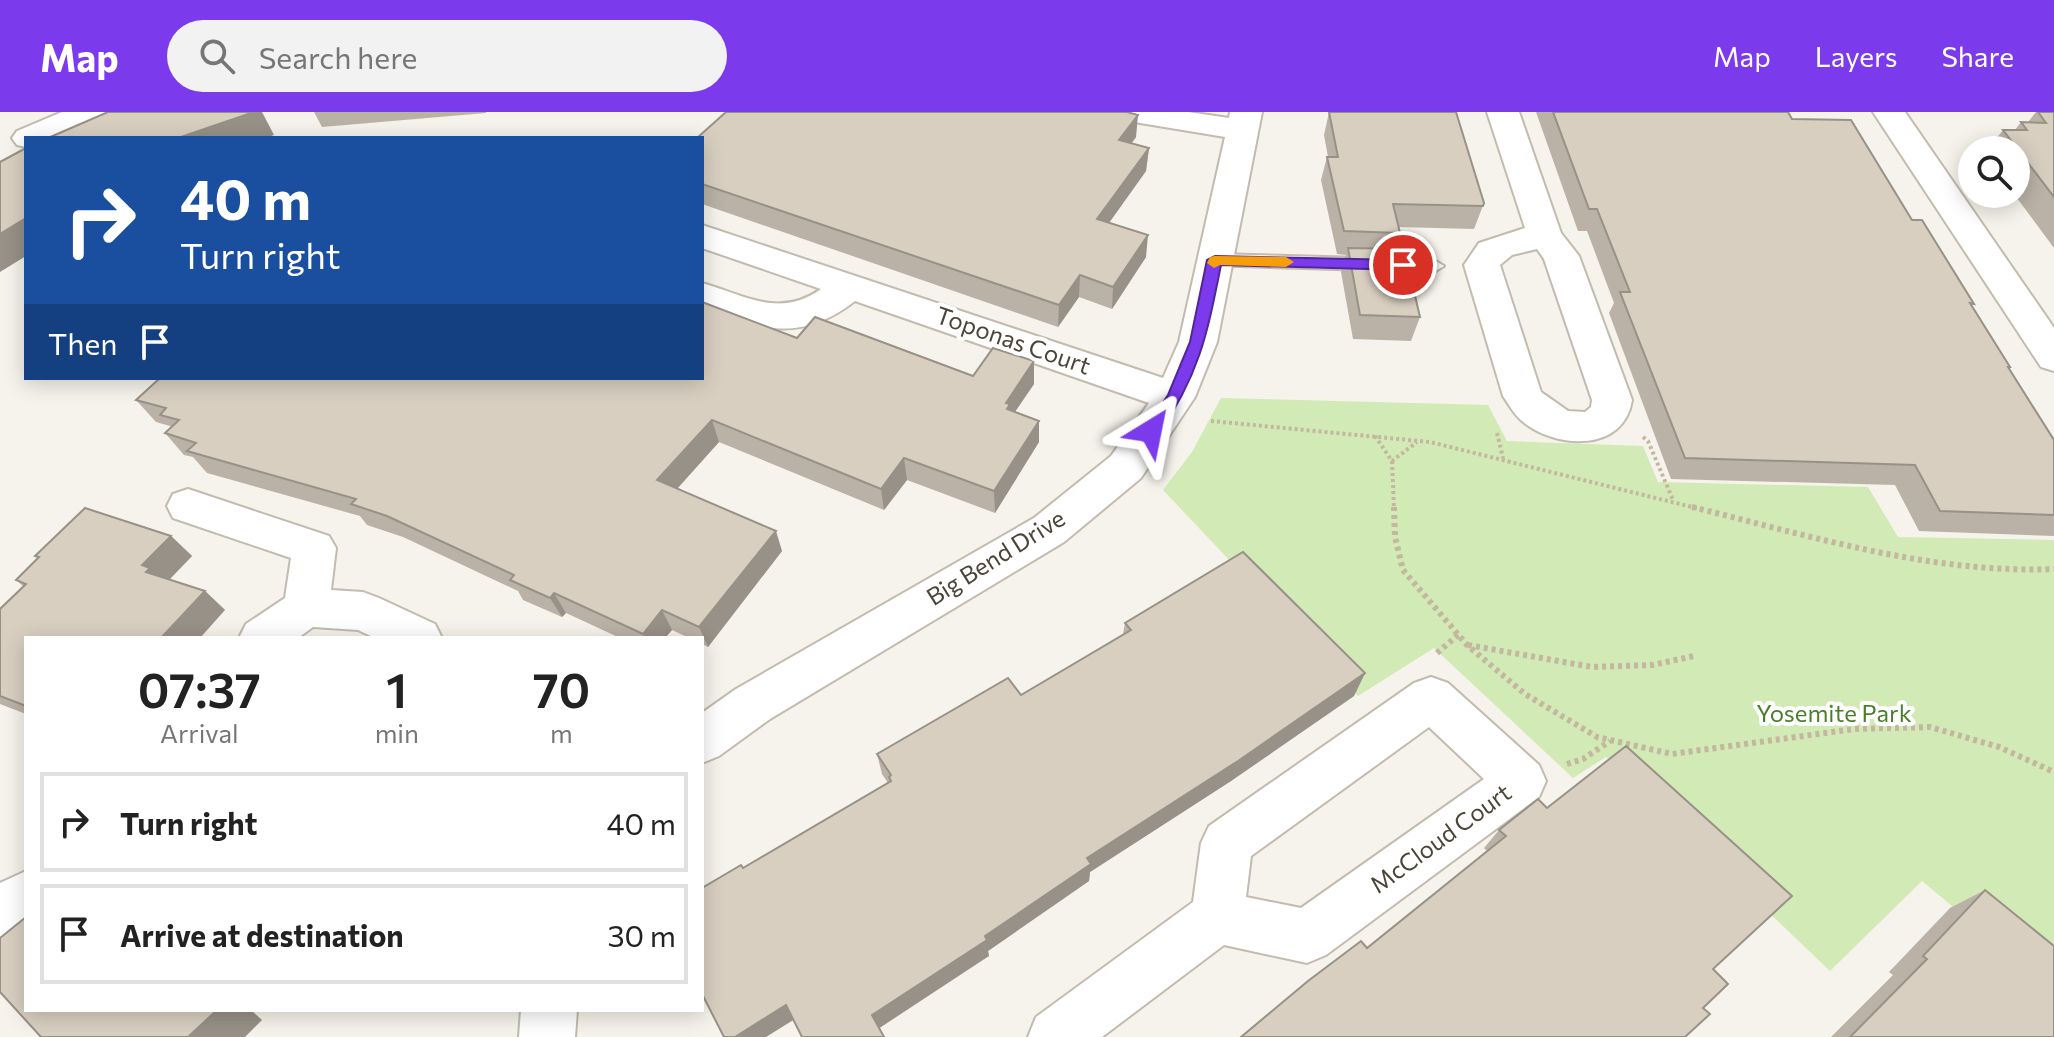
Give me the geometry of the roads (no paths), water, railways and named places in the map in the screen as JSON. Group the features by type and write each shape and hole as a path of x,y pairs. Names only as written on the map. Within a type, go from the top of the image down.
{"street":[{"path":"32,136 89,112"},
{"path":"1128,112 1244,121"},
{"path":"1503,112 1545,236 1561,256 1612,400 1610,413 1596,425 1569,424 1541,418 1530,408 1523,396 1482,265 1484,256 1496,247 1545,236"},
{"path":"1889,112 2054,357"},
{"name":"Big Bend Drive","path":"704,740 753,704 1049,530 1126,467 1170,405 1198,342 1244,121"},
{"path":"0,151 24,139"},
{"name":"Toponas Court","path":"704,237 850,286 1170,405"},
{"path":"704,296 763,316 784,319 825,307 850,286"},
{"path":"188,506 314,548 306,608"},
{"path":"265,636 306,608 363,611 415,636"},
{"name":"McCloud Court","path":"1431,698 1521,781 1307,936 1217,917 1227,843 1431,698"},
{"path":"0,911 24,898"},
{"path":"1056,1037 1217,917"},
{"path":"547,1037 549,1012"}],"lane":[{"path":"1215,260 1434,266"}],"park label":[{"name":"Yosemite Park","path":"1834,714"}]}
